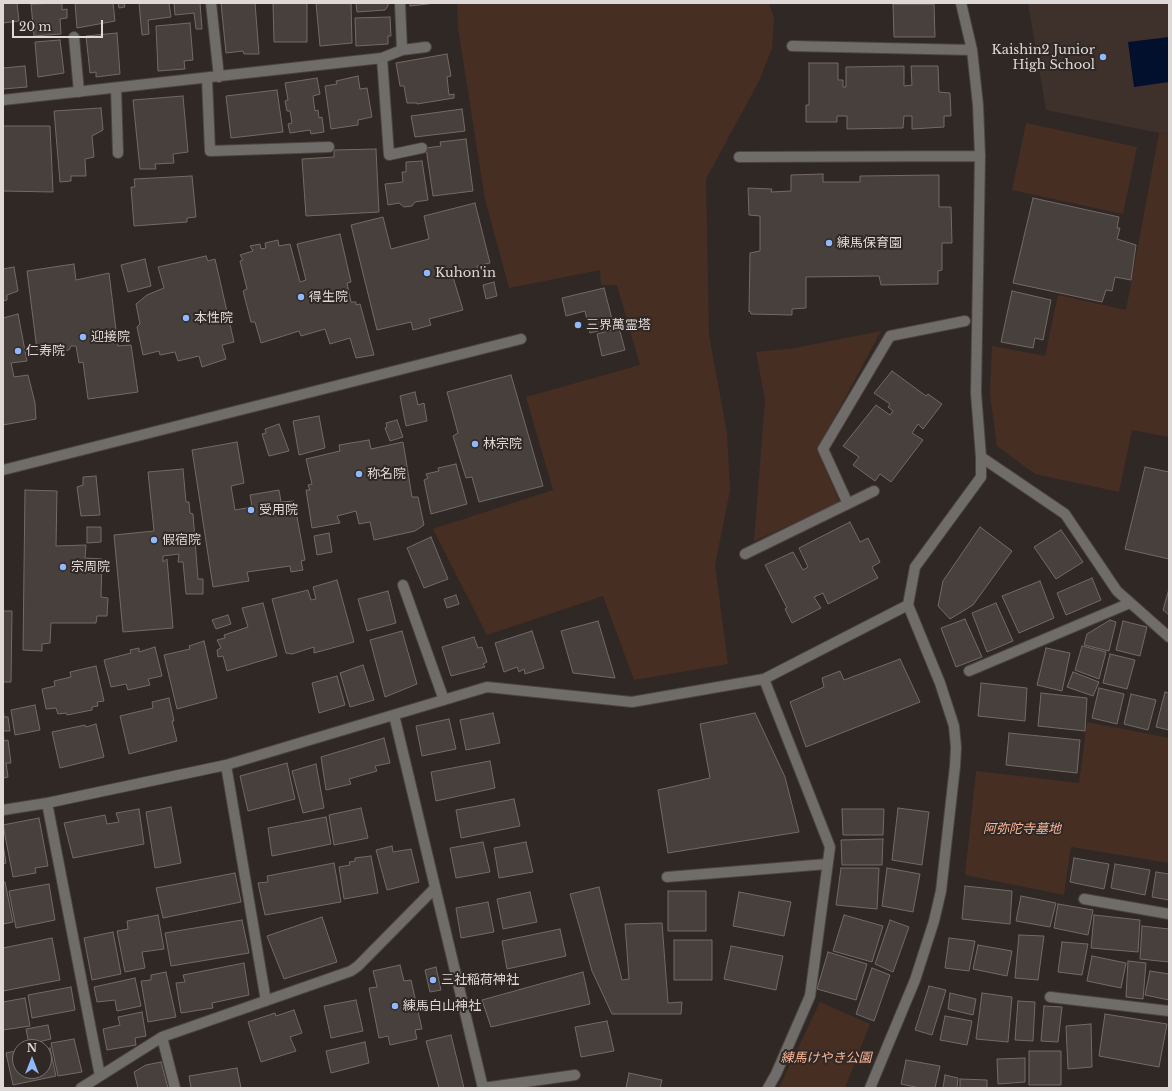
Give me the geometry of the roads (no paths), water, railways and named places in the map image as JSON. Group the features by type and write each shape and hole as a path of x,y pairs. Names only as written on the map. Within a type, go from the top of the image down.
{"street":[{"path":"211,3 219,77"},
{"path":"400,3 402,50"},
{"path":"870,1088 914,980 934,921 941,891 955,766 956,747 954,726 940,683 908,605 914,567 980,477 981,457 976,393 980,156 978,105 972,50 961,3"},
{"path":"74,37 79,92"},
{"path":"792,46 972,50"},
{"path":"3,100 382,58 402,50 426,48"},
{"path":"382,58 389,154 422,148"},
{"path":"207,78 210,151 329,147"},
{"path":"116,88 118,153"},
{"path":"739,157 980,156"},
{"path":"848,504 823,449 890,336 965,321"},
{"path":"3,470 521,338"},
{"path":"981,457 1064,514 1117,591 1169,637"},
{"path":"745,554 874,491"},
{"path":"404,585 444,700"},
{"path":"969,671 1130,603"},
{"path":"3,810 226,765 487,687 632,702 764,679 908,605"},
{"path":"764,679 830,847 810,996 776,1074 768,1088"},
{"path":"394,715 483,1088 575,1076"},
{"path":"226,765 266,1001"},
{"path":"47,802 100,1076"},
{"path":"667,877 827,864"},
{"path":"81,1088 162,1037 351,971 358,966 435,888"},
{"path":"1084,898 1169,914"},
{"path":"1050,997 1169,1011"},
{"path":"162,1037 175,1088"}],"water":[{"path":"1169,37 1169,82 1134,87 1128,42"}],"place":[{"name":"Kaishin2 Junior High School","path":"1103,57"},
{"name":"練馬保育園","path":"829,243"},
{"name":"Kuhon'in","path":"427,273"},
{"name":"得生院","path":"301,297"},
{"name":"本性院","path":"186,318"},
{"name":"三界萬霊塔","path":"578,325"},
{"name":"迎接院","path":"83,337"},
{"name":"仁寿院","path":"18,351"},
{"name":"林宗院","path":"475,444"},
{"name":"称名院","path":"359,474"},
{"name":"受用院","path":"251,510"},
{"name":"假宿院","path":"154,540"},
{"name":"宗周院","path":"63,567"},
{"name":"三社稲荷神社","path":"433,980"},
{"name":"練馬白山神社","path":"395,1006"}],"park label":[{"name":"阿弥陀寺墓地","path":"1022,829"},
{"name":"練馬けやき公園","path":"826,1058"}]}
